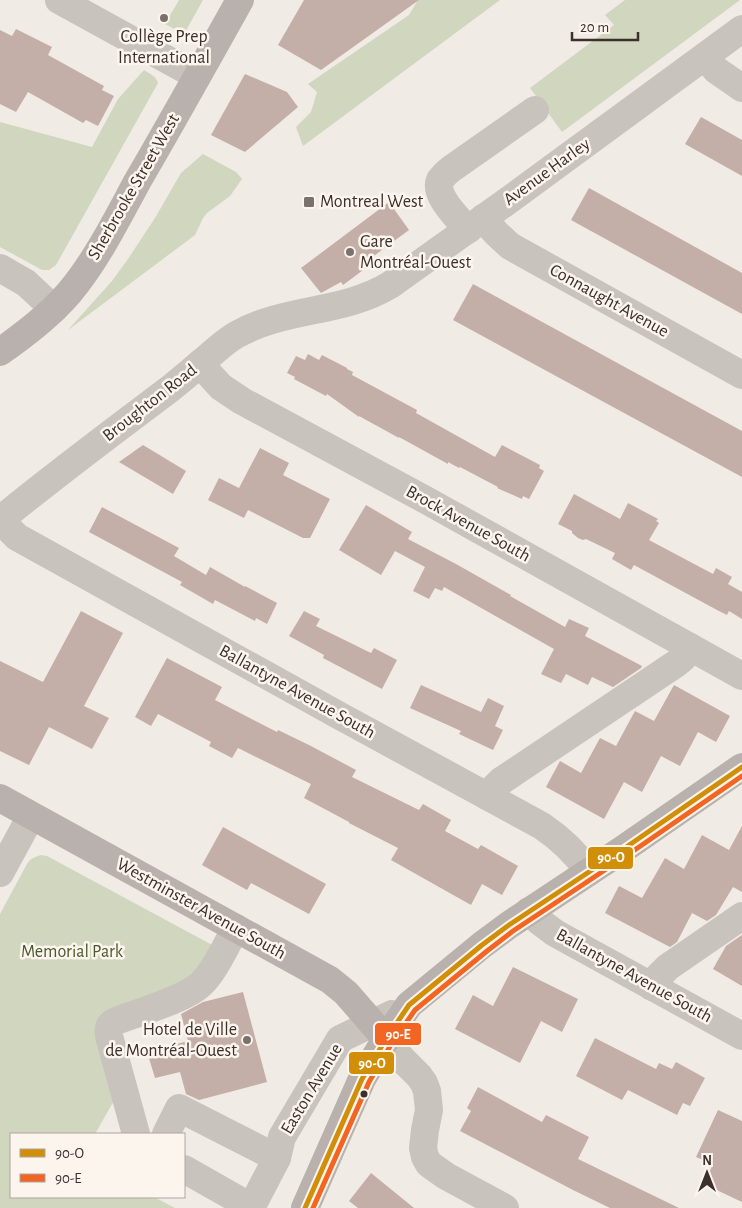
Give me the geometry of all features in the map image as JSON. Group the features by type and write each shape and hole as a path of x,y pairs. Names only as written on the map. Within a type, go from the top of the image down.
{"main road":[{"name":"Sherbrooke Street West","path":"0,352 54,309 72,289 90,263 240,0"},
{"path":"305,1208 362,1079 379,1031 482,945 742,767"},
{"name":"Westminster Avenue South","path":"0,798 330,980 346,993 379,1031"}],"street":[{"path":"60,0 197,76"},
{"name":"Avenue Harley","path":"313,310 362,299 382,290 476,224 742,29"},
{"path":"705,57 716,70 742,88"},
{"name":"Connaught Avenue","path":"535,110 441,178 439,190 444,201 518,251 742,375"},
{"path":"0,268 26,283 54,309"},
{"name":"Broughton Road","path":"0,520 184,378 220,345 249,329 281,317 313,310"},
{"name":"Brock Avenue South","path":"200,364 232,396 424,499 742,676"},
{"name":"Ballantyne Avenue South","path":"0,520 17,537 542,826 573,851 589,872"},
{"path":"487,796 501,781 677,663 690,647"},
{"path":"0,873 32,816"},
{"name":"Ballantyne Avenue South","path":"530,911 539,922 549,929 742,1036"},
{"path":"652,987 658,977 668,967 742,916"},
{"path":"136,1133 109,1036 108,1026 116,1021 174,1000 199,986 206,980 236,928"},
{"path":"379,1031 424,1083 430,1110 424,1130 423,1148 429,1164 446,1176 505,1208"},
{"name":"Easton Avenue","path":"251,1207 277,1158 282,1137 340,1039 379,1031"},
{"path":"166,1133 179,1108 277,1158"},
{"path":"185,1170 251,1207"}],"green space":[{"path":"179,0 203,0 184,34 165,24"},
{"path":"418,0 500,0 303,146 296,127 311,112 317,92 308,84 409,15"},
{"path":"625,0 740,0 562,132 530,88 614,25 605,15"},
{"path":"144,70 154,77 158,83 56,265 49,270 42,270 0,247 0,122 92,147 118,99"},
{"path":"203,154 236,172 242,179 230,196 207,213 195,235 68,330 112,281 128,259 181,173"},
{"name":"Memorial Park","path":"47,856 216,947 197,976 110,1014 116,1097 96,1133 10,1133 10,1198 156,1198 175,1208 0,1208 0,914 27,864 35,857"}],"building":[{"path":"304,0 419,0 321,70 278,45"},
{"path":"16,29 52,47 48,55 104,86 102,90 114,96 98,126 86,120 83,123 28,92 16,112 0,104 0,30 12,36"},
{"path":"245,74 287,92 298,107 245,152 211,135"},
{"path":"701,117 742,140 742,176 685,144"},
{"path":"589,188 742,273 742,314 571,220"},
{"name":"Gare Montréal-Ouest","path":"389,202 409,230 367,261 370,265 343,285 341,282 321,293 301,268"},
{"path":"473,284 742,431 742,477 453,320"},
{"path":"308,354 319,360 322,355 347,368 353,372 352,375 417,410 416,413 495,457 502,445 540,465 539,468 544,471 529,499 523,496 522,499 497,488 460,467 448,462 448,464 359,417 327,394 326,396 294,379 295,377 287,373 296,356 305,360"},
{"path":"143,445 186,471 173,494 119,462"},
{"path":"260,448 289,463 283,475 330,499 310,538 303,538 248,510 244,518 208,500 219,478 239,488"},
{"path":"574,494 620,519 628,503 658,519 656,521 659,523 649,540 713,574 716,568 732,577 728,584 742,592 742,619 729,611 727,615 717,610 634,565 631,570 612,559 615,553 586,539 578,538 572,531 558,524"},
{"path":"366,505 412,532 408,539 456,564 565,627 569,619 589,628 585,636 642,666 641,668 613,687 592,677 588,685 566,674 561,683 541,674 554,649 444,587 442,591 435,588 429,599 413,591 425,567 395,551 381,575 339,550"},
{"path":"102,507 179,548 174,556 206,575 210,567 277,603 267,624 256,618 255,621 215,600 213,604 180,585 182,582 89,532"},
{"path":"81,611 123,633 84,706 109,718 92,749 49,727 29,765 0,751 0,661 43,682"},
{"path":"304,611 320,619 316,626 371,653 374,648 397,660 382,689 323,658 324,655 289,636"},
{"path":"167,658 222,687 215,700 356,770 352,777 419,810 423,804 451,820 445,831 478,849 481,845 518,866 502,895 482,884 471,905 391,860 398,848 304,798 311,784 238,748 232,758 209,746 211,742 158,714 151,726 135,717"},
{"path":"421,685 481,712 488,698 504,706 495,726 503,730 493,750 459,734 461,731 410,708"},
{"path":"674,685 730,716 716,742 698,732 680,766 661,756 642,792 624,782 604,819 546,787 560,761 581,773 600,738 616,746 635,711 654,721"},
{"path":"742,826 742,892 733,887 716,915 707,921 692,913 677,942 670,947 605,913 619,886 642,898 665,858 684,869 702,835 729,850"},
{"path":"223,827 326,884 309,914 251,883 247,890 202,865"},
{"path":"742,935 742,986 713,969 726,946"},
{"path":"513,967 578,999 562,1032 541,1021 520,1063 455,1029 473,995 493,1006"},
{"path":"243,992 267,1082 199,1100 186,1094 180,1072 155,1078 148,1055 173,1048 173,1045 188,1041 181,1014 203,1002"},
{"path":"595,1038 656,1069 659,1063 672,1069 676,1062 705,1078 690,1106 683,1103 677,1115 628,1090 622,1100 576,1076"},
{"path":"478,1087 542,1122 546,1115 589,1137 578,1159 679,1208 610,1208 460,1131 471,1111 467,1108"},
{"path":"718,1110 742,1121 742,1202 704,1184 713,1164 696,1157"},
{"path":"371,1173 414,1208 358,1208 349,1201"}],"transit line":[{"name":"90-O","path":"305,1208 362,1079 409,1005 509,925 742,767"},
{"name":"90-E","path":"313,1208 369,1082 392,1043 415,1010 513,931 742,776"}],"place":[{"name":"Collège Prep International","path":"164,18"},
{"name":"Montreal West","path":"309,202"},
{"name":"Gare Montréal-Ouest","path":"350,252"},
{"name":"Hotel de Ville de Montréal-Ouest","path":"247,1040"}]}
